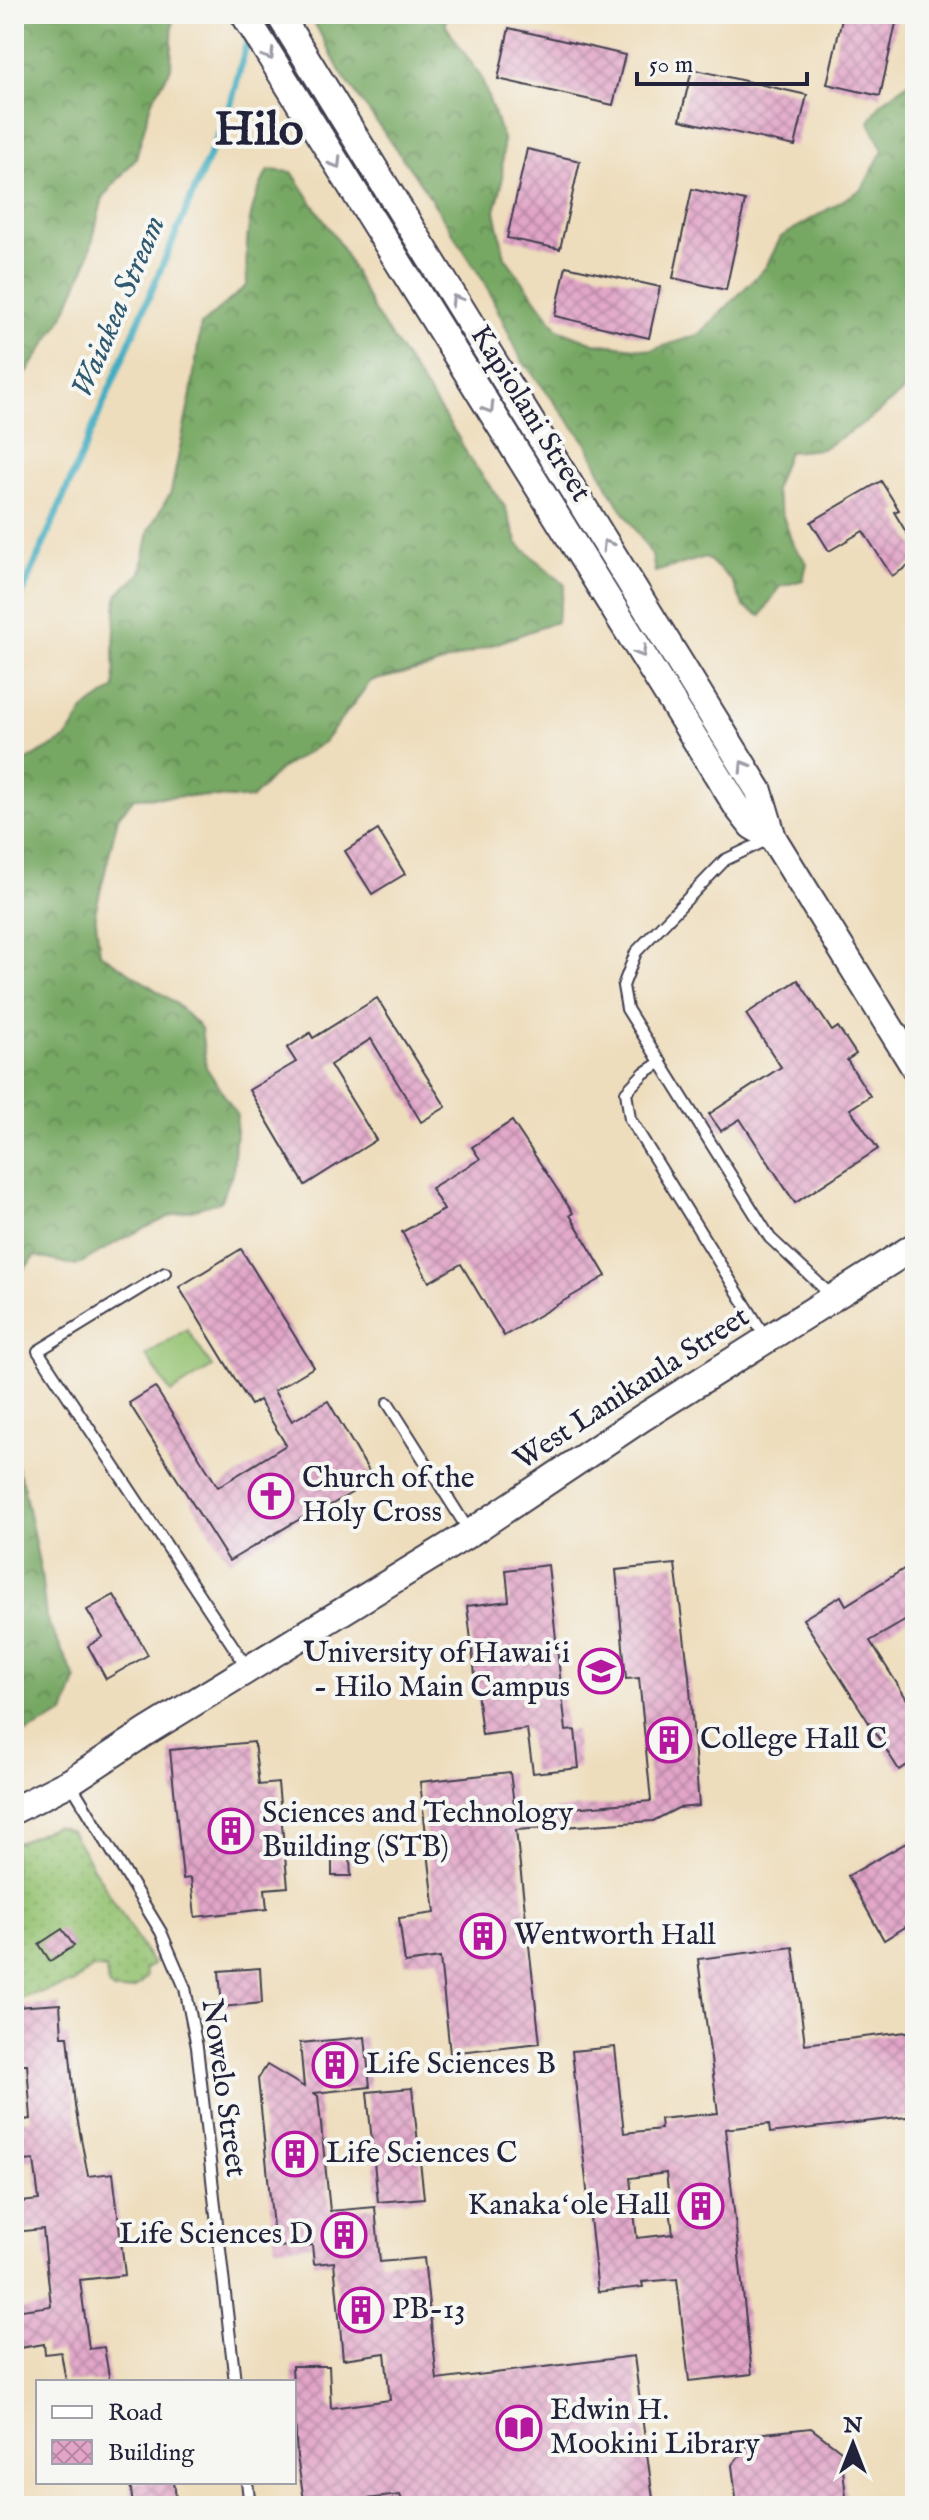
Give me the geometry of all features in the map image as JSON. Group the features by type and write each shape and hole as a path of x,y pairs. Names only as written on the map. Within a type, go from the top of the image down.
{"street":[{"name":"Kapiolani Street","path":"244,14 738,808 752,826 773,838"},
{"name":"Kapiolani Street","path":"279,14 759,791 773,838 915,1068"},
{"name":"West Lanikaula Street","path":"14,1810 70,1782 470,1533 642,1418 915,1246"}],"lane":[{"path":"773,838 725,860 636,952 623,986 627,1009 770,1238 833,1298"},
{"path":"661,1062 644,1073 626,1092 630,1119 767,1339"},
{"path":"165,1273 38,1351 248,1669"},
{"path":"388,1403 470,1533"},
{"name":"Nowelo Street","path":"70,1782 161,1932 185,1988 197,2047 235,2380"},
{"path":"247,2484 250,2506"}],"green space":[{"path":"14,14 173,14 171,68 151,103 136,158 103,197 87,263 61,321 22,380 14,405"},
{"path":"314,14 445,14 446,26 481,77 503,139 502,184 495,211 505,257 558,329 594,343 652,350 700,334 766,267 781,237 862,189 883,150 869,122 881,103 915,78 915,381 869,420 822,449 788,452 774,490 793,545 807,563 803,580 779,587 761,616 744,607 731,580 706,557 655,572 652,555 609,489 587,444 521,359 486,285 424,188 341,73 315,24"},
{"path":"268,170 292,172 341,246 374,311 468,456 505,507 518,544 565,585 556,622 428,668 371,681 324,742 279,770 251,799 196,796 134,798 118,817 95,913 100,953 174,1002 201,1028 206,1067 237,1115 233,1172 220,1202 173,1215 124,1238 76,1266 35,1256 14,1281 14,767 66,739 85,709 115,688 117,595 141,573 149,530 171,492 201,325 247,285 249,226"},
{"path":"187,1329 212,1367 171,1393 146,1355"},
{"path":"14,1459 23,1484 41,1573 46,1618 76,1680 64,1714 14,1739"},
{"path":"55,1826 71,1831 153,1965 145,1969 147,1976 133,1989 114,1991 108,1985 106,1969 92,1968 73,1983 14,2000 14,1844"}],"building":[{"path":"843,14 898,14 880,96 827,84"},
{"path":"509,28 625,55 613,105 498,79"},
{"path":"692,69 807,95 795,146 680,120"},
{"path":"527,149 580,161 560,249 507,238"},
{"path":"692,189 745,201 726,290 673,278"},
{"path":"566,266 660,287 649,338 555,316"},
{"path":"881,481 899,510 894,512 915,547 915,562 892,576 863,531 829,551 811,522"},
{"path":"378,830 405,874 372,894 345,851"},
{"path":"798,980 832,1031 838,1027 856,1054 847,1060 870,1096 850,1109 878,1149 795,1203 740,1119 721,1131 709,1114 781,1067 746,1014"},
{"path":"377,998 446,1107 421,1122 371,1039 330,1065 376,1140 305,1185 249,1090 296,1062 287,1048 310,1033 313,1038"},
{"path":"512,1121 573,1213 570,1215 606,1276 504,1336 461,1264 429,1282 402,1232 444,1210 431,1188 480,1159 472,1147"},
{"path":"241,1249 314,1367 274,1391 292,1421 328,1401 374,1480 329,1506 327,1503 229,1561 129,1403 155,1387 218,1487 286,1445 259,1400 251,1405 179,1287"},
{"path":"915,1562 915,1615 870,1641 915,1712 915,1760 899,1770 803,1619 841,1596 846,1605"},
{"path":"675,1564 689,1676 699,1806 678,1808 653,1821 516,1830 540,2043 450,2053 440,1958 405,1963 399,1918 435,1913 420,1782 510,1772 515,1813 651,1801 639,1678 626,1679 616,1570"},
{"path":"548,1565 566,1731 575,1730 579,1768 533,1773 527,1729 482,1735 467,1606 509,1601 506,1570"},
{"path":"114,1595 148,1655 106,1679 88,1646 103,1637 87,1610"},
{"name":"Sciences and Technology Building (STB)","path":"254,1742 259,1785 278,1783 288,1887 265,1889 267,1909 195,1917 191,1878 183,1879 170,1750"},
{"path":"915,1838 915,1921 884,1940 848,1876"},
{"path":"350,1858 351,1876 332,1876 332,1859"},
{"path":"62,1929 74,1946 50,1961 39,1944"},
{"path":"793,1947 805,2044 915,2031 915,2116 770,2133 769,2124 725,2129 752,2374 689,2381 677,2279 642,2282 643,2287 598,2292 572,2051 615,2047 624,2133 661,2129 660,2119 718,2113 698,1959","holes":["666,2173 673,2234 637,2238 630,2178"]},
{"path":"260,1968 262,2003 222,2007 219,1971"},
{"path":"60,2004 62,2036 68,2036 75,2106 88,2176 113,2173 125,2275 80,2280 89,2349 104,2347 110,2380 66,2380 61,2352 45,2354 44,2344 14,2349 14,2311 51,2306 43,2229 14,2232 14,2203 39,2200 34,2160 14,2162 14,2121 31,2119 27,2064 19,2064 15,2007"},
{"path":"365,2037 370,2087 314,2093 318,2096 330,2211 375,2207 380,2262 424,2258 437,2380 634,2356 654,2506 404,2506 400,2495 305,2506 297,2457 296,2380 293,2380 292,2366 329,2366 331,2408 390,2400 385,2353 343,2359 334,2262 314,2264 312,2245 275,2247 258,2079 267,2065 304,2087 300,2043"},
{"path":"412,2088 424,2198 378,2202 367,2092"},
{"path":"811,2428 841,2451 847,2506 737,2506 732,2465 756,2434"},
{"path":"130,2484 174,2484 177,2506 133,2506"}],"waterway":[{"name":"Waiakea Stream","path":"14,613 230,107 249,34"}],"place":[{"name":"Church of the Holy Cross","path":"271,1496"},
{"name":"University of Hawaiʻi - Hilo Main Campus","path":"601,1671"},
{"name":"College Hall C","path":"669,1740"},
{"name":"Sciences and Technology Building (STB)","path":"231,1831"},
{"name":"Wentworth Hall","path":"483,1936"},
{"name":"Life Sciences B","path":"335,2065"},
{"name":"Life Sciences C","path":"295,2154"},
{"name":"Kanakaʻole Hall","path":"701,2206"},
{"name":"Life Sciences D","path":"344,2235"},
{"name":"PB-13","path":"361,2310"},
{"name":"Edwin H. Mookini Library","path":"519,2428"}],"district":[{"name":"Hilo","path":"259,131"}]}
